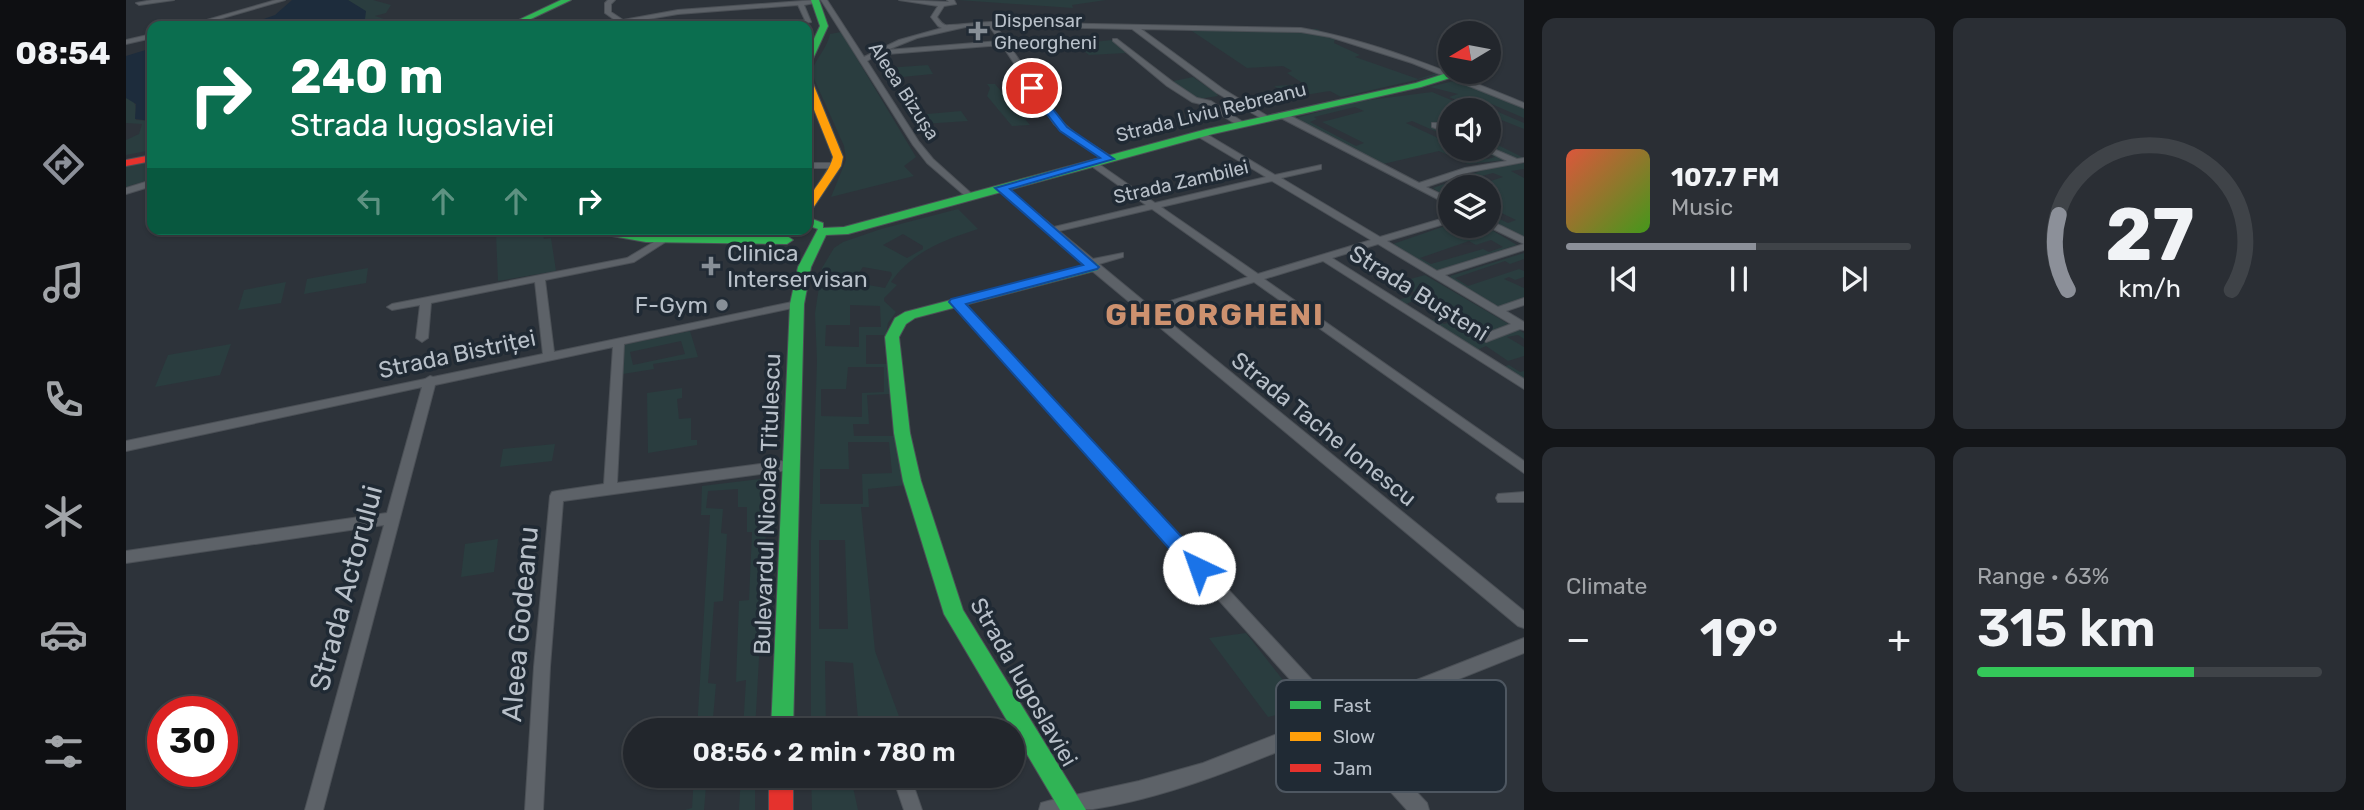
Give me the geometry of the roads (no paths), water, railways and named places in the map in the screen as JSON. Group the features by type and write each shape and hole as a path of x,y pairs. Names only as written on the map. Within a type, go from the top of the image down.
{"main road":[{"path":"521,21 568,0"},
{"path":"812,57 834,30 814,1"},
{"name":"Strada Liviu Rebreanu","path":"817,229 844,231 1200,134 1418,86 1438,79"},
{"path":"812,92 838,157 836,166 812,202"},
{"path":"126,163 147,159"},
{"name":"Bulevardul Nicolae Titulescu","path":"782,718 797,304 799,281 817,229"},
{"name":"Strada Liviu Rebreanu","path":"624,235 664,239 787,237 803,243 811,235"},
{"name":"Bulevardul Nicolae Titulescu","path":"787,237 799,281"},
{"name":"Strada Iugoslaviei","path":"1072,808 954,614 912,481 901,433 892,337 900,321 937,307 1091,265"},
{"path":"781,788 781,810"}],"street":[{"path":"126,5 171,0"},
{"path":"207,21 282,0"},
{"path":"612,0 608,3 608,13 618,21"},
{"path":"636,21 678,12 814,1 809,21"},
{"path":"906,1 942,5 951,2"},
{"path":"942,5 934,17 940,25 948,28"},
{"path":"991,24 1057,122 1153,207 1259,279 1524,468"},
{"path":"864,60 876,52 948,28 991,24 1301,30 1342,39 1339,41 1359,50 1380,50 1438,73"},
{"path":"1135,27 1233,100 1438,196"},
{"name":"Aleea Bizușa","path":"834,30 864,60 930,161 970,197"},
{"path":"126,42 147,37"},
{"path":"1115,40 1170,84 1242,124"},
{"path":"876,52 1006,43"},
{"path":"1468,84 1524,106"},
{"path":"1208,103 1233,100"},
{"path":"1200,134 1522,326"},
{"path":"1501,154 1520,161"},
{"path":"1419,186 1468,170 1520,161"},
{"path":"812,166 836,166"},
{"name":"Strada Zambilei","path":"1052,230 1318,167"},
{"path":"126,191 147,185"},
{"name":"Strada Tache Ionescu","path":"1001,188 1524,621"},
{"path":"1148,311 1438,223"},
{"path":"1501,229 1524,241"},
{"path":"392,307 630,260 664,239"},
{"path":"1435,275 1524,247"},
{"path":"1091,265 1120,255"},
{"name":"Strada Bușteni","path":"1326,259 1524,385"},
{"path":"540,279 549,356"},
{"path":"422,338 426,301"},
{"path":"1497,312 1524,301"},
{"path":"956,302 1302,680"},
{"name":"Strada Bistriței","path":"126,446 797,304"},
{"path":"1486,338 1522,326"},
{"path":"610,489 619,341"},
{"name":"Strada Actorului","path":"314,810 430,380"},
{"name":"Aleea Godeanu","path":"534,810 541,678 557,496 791,465"},
{"path":"1503,498 1524,497"},
{"path":"126,557 391,518"},
{"path":"1438,680 1524,645"},
{"path":"1048,810 1072,808 1203,772 1276,744"},
{"path":"905,788 913,810"},
{"path":"1404,792 1420,810"}],"water":[{"path":"292,0 348,0 366,11 363,21 258,21 275,15"},
{"path":"147,50 147,120 135,119 136,104 126,98 126,56"}],"place":[{"name":"Dispensar Gheorgheni","path":"978,31"},
{"name":"Clinica Interservisan","path":"711,266"},
{"name":"F-Gym","path":"722,305"}],"district":[{"name":"GHEORGHENI","path":"1215,315"}]}
